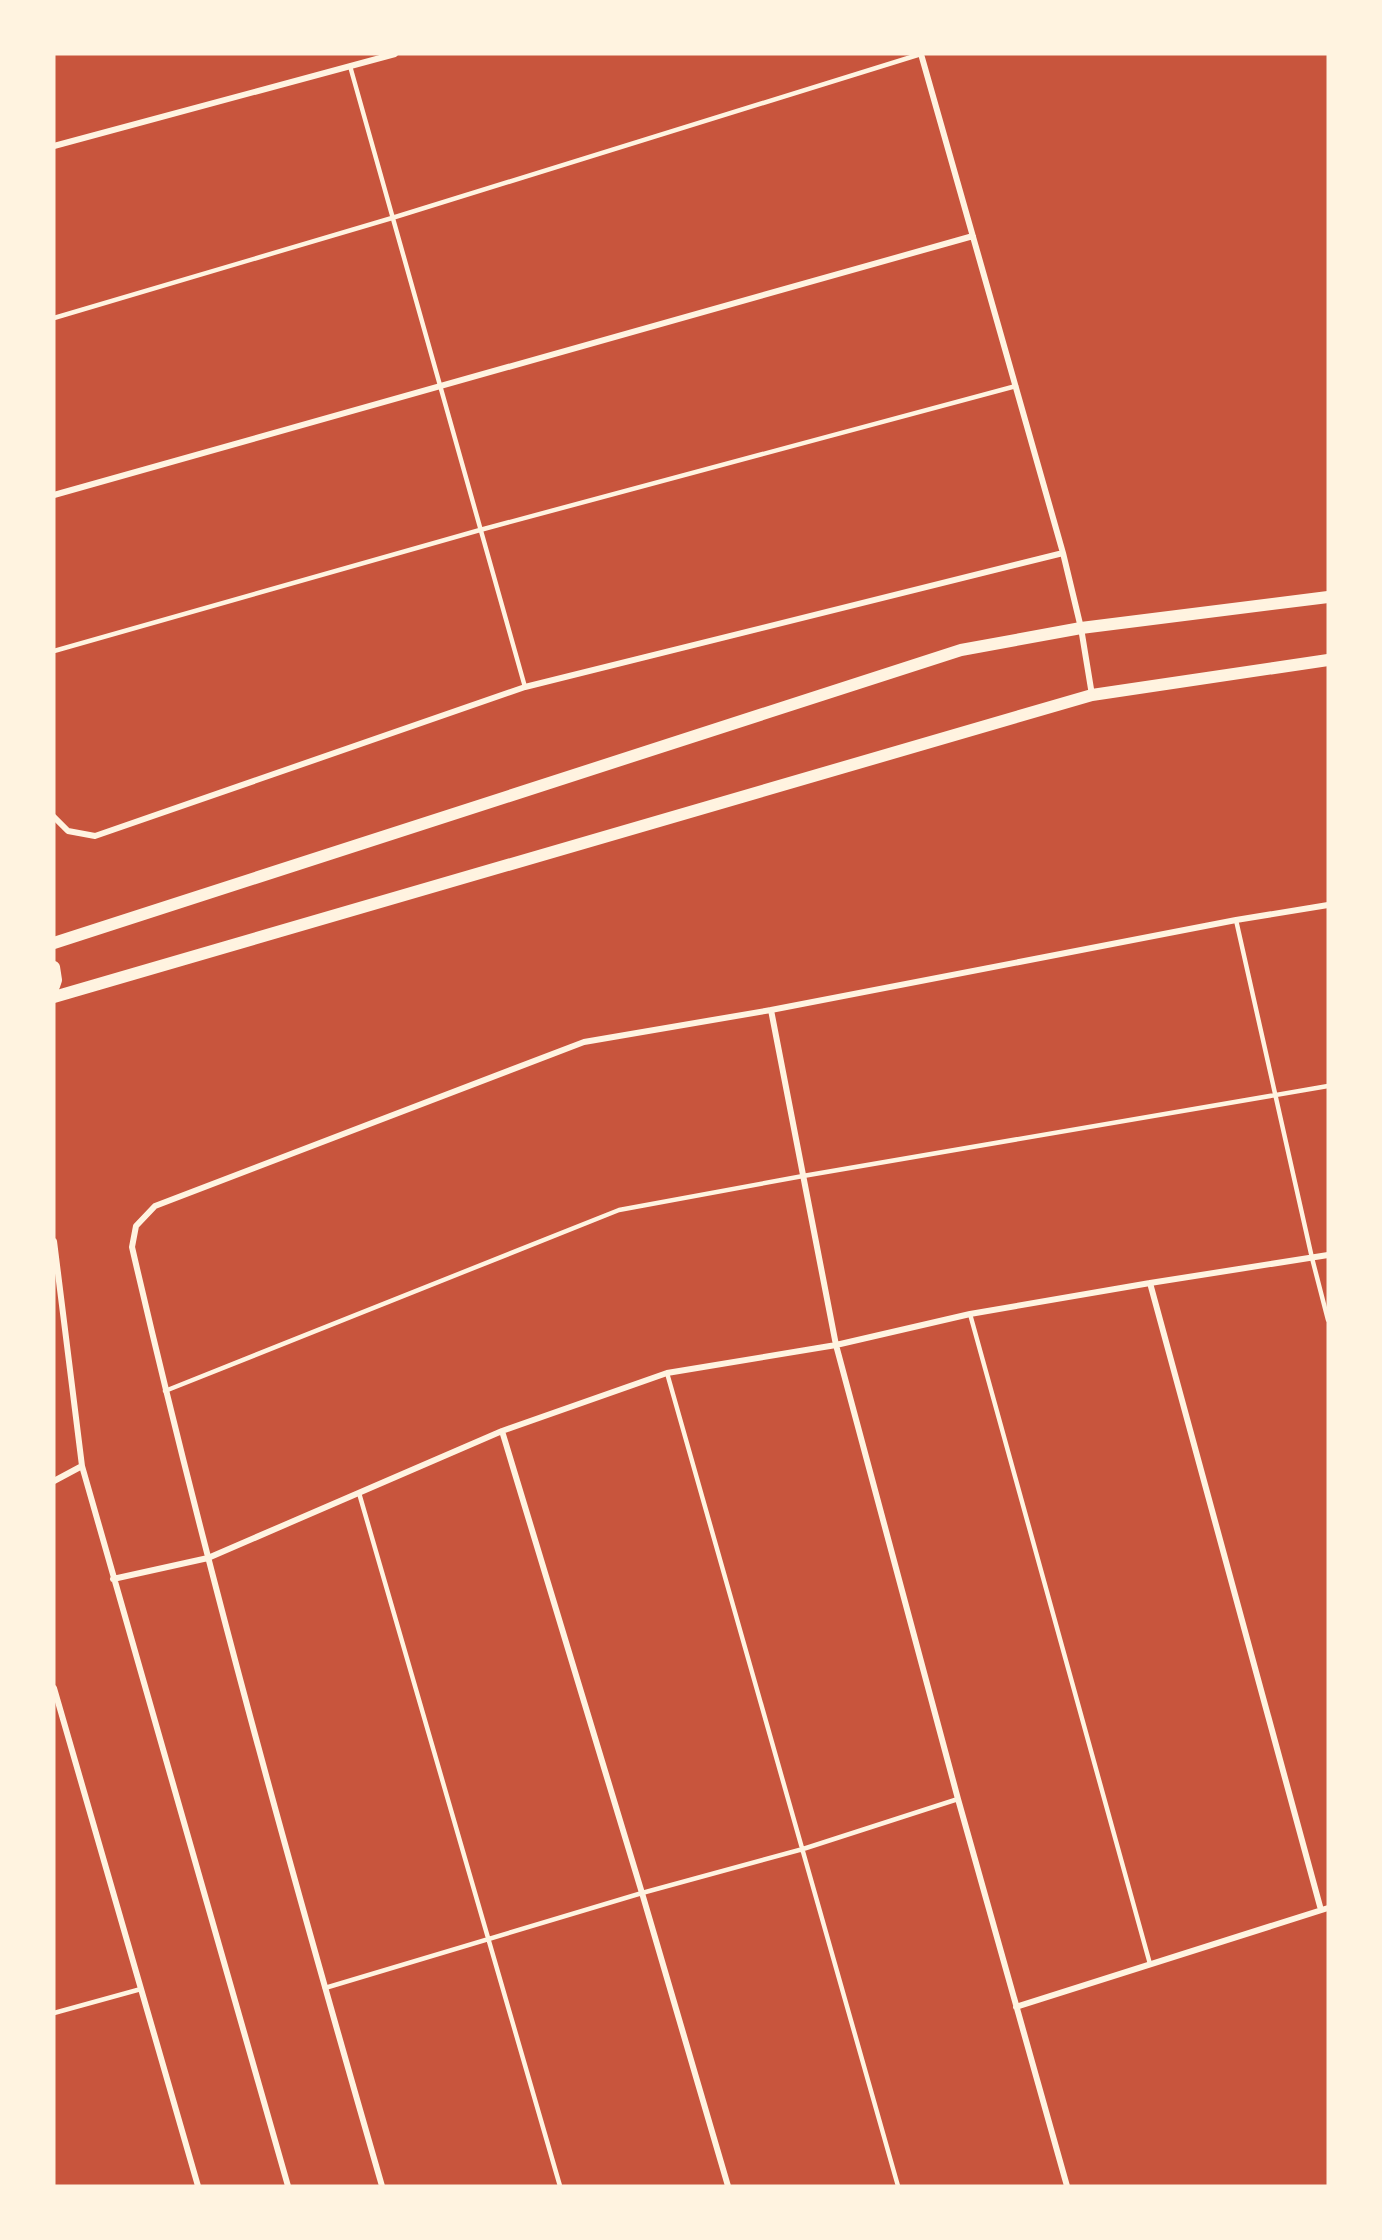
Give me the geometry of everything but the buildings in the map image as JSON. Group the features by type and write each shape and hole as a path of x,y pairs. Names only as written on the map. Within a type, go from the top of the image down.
{"main road":[{"path":"54,943 962,650 1081,628 1328,597"},
{"path":"54,997 1092,695 1328,660"},
{"path":"54,968 56,980 54,986"}],"street":[{"path":"54,146 395,54"},
{"path":"921,54 1063,553 1081,628 1092,695"},
{"path":"54,495 973,236"},
{"path":"54,817 68,831 94,836 525,687 1063,553"},
{"path":"382,2186 325,1988 165,1391 132,1247 136,1226 155,1206 584,1042 771,1010 1236,920 1328,905"},
{"path":"771,1010 836,1345 958,1799 1067,2186"},
{"path":"54,1241 82,1466 288,2186"},
{"path":"113,1579 208,1558 502,1431 667,1373 836,1345 970,1314 1328,1255"},
{"path":"1016,2007 1325,1909 1150,1283"},
{"path":"502,1431 728,2186"},
{"path":"54,1481 82,1466"},
{"path":"54,1688 198,2186"}],"lane":[{"path":"54,318 392,218 921,54"},
{"path":"350,66 525,687"},
{"path":"54,651 480,530 1016,386"},
{"path":"1236,920 1328,1320"},
{"path":"165,1391 619,1209 1328,1086"},
{"path":"970,1314 1150,1964"},
{"path":"667,1373 898,2186"},
{"path":"359,1493 560,2186"},
{"path":"325,1988 642,1893 803,1849 958,1799"},
{"path":"54,2013 141,1989"}]}
